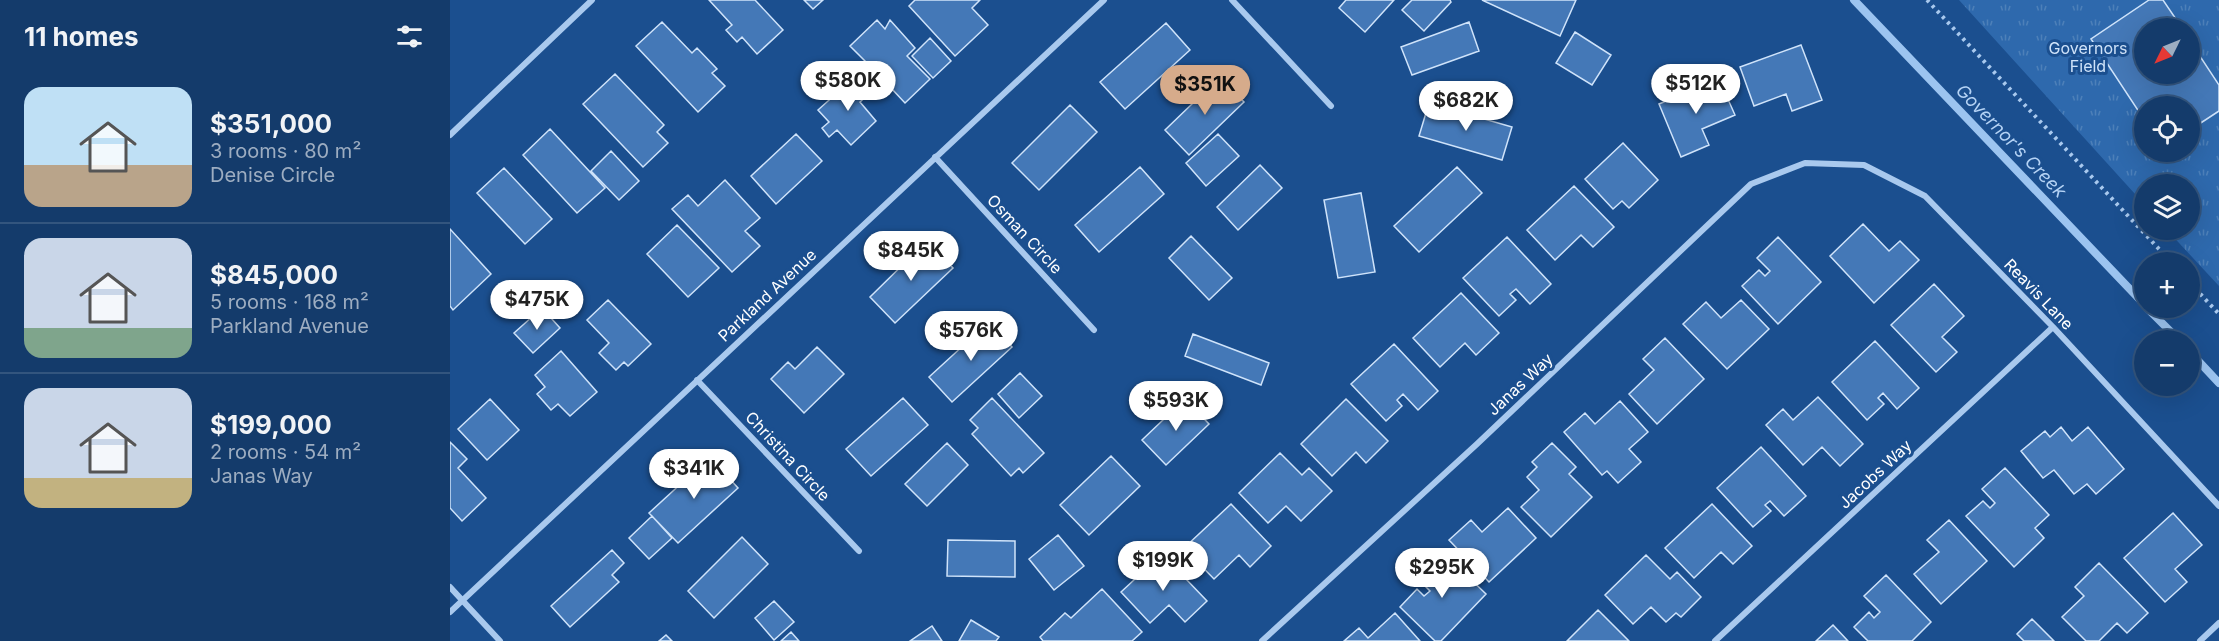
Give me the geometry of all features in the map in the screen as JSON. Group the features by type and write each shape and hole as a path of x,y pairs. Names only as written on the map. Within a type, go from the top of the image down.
{"street":[{"path":"450,135 592,0"},
{"name":"Parkland Avenue","path":"450,612 1104,0"},
{"path":"1232,0 1331,106"},
{"name":"Osman Circle","path":"935,157 1094,330"},
{"name":"Reavis Lane","path":"1805,163 1864,165 1925,196 2053,327 2219,506"},
{"name":"Janas Way","path":"1262,641 1477,444 1751,184 1805,163"},
{"name":"Jacobs Way","path":"1715,641 2053,327"},
{"name":"Christina Circle","path":"697,380 859,550"},
{"path":"450,587 500,641"},
{"path":"2200,641 2219,624"}],"path":[{"path":"1927,0 2162,252"},
{"path":"2200,294 2219,314"}],"green space":[{"name":"Governors Field","path":"1959,0 2219,0 2219,286 2200,266 2200,252 2187,252 2176,240 2200,240 2200,174 2134,174 2134,193"}],"building":[{"path":"709,0 755,0 783,30 757,54 742,37 737,42 726,30 732,25"},
{"path":"804,0 823,0 813,9"},
{"path":"915,0 980,0 972,8 988,25 955,56 909,6"},
{"path":"1346,0 1394,0 1365,32 1339,8"},
{"path":"1412,0 1450,0 1451,2 1424,31 1402,10"},
{"path":"1482,0 1576,0 1560,36"},
{"path":"2149,0 2163,0 2175,18 2134,18 2134,84 2200,84 2200,56 2219,85 2219,111 2200,123 2200,96 2134,96 2134,104 2091,39"},
{"path":"877,20 885,29 890,20 915,48 907,56 930,79 905,103 890,87 885,93 867,75 873,69 850,46"},
{"path":"662,22 692,53 697,48 717,69 712,73 725,86 698,112 636,46"},
{"path":"1469,22 1479,51 1412,75 1401,47"},
{"path":"1166,23 1190,50 1125,109 1100,82"},
{"path":"1575,32 1611,55 1592,85 1556,63"},
{"path":"930,38 951,61 933,78 912,56"},
{"path":"1801,45 1822,100 1792,111 1786,94 1754,106 1740,67"},
{"path":"615,74 664,125 657,132 668,143 643,167 583,104"},
{"path":"857,75 872,91 860,102 876,121 851,145 837,130 829,137 822,128 829,122 818,110"},
{"path":"1220,77 1244,102 1189,155 1165,130"},
{"path":"1719,79 1735,115 1702,129 1709,145 1681,157 1659,104"},
{"path":"1429,103 1512,127 1502,160 1419,136"},
{"path":"1070,105 1097,132 1039,190 1012,163"},
{"path":"550,129 605,188 577,213 523,155"},
{"path":"796,134 822,161 776,204 751,176"},
{"path":"1218,134 1239,156 1206,186 1186,163"},
{"path":"1623,143 1658,180 1629,208 1622,201 1613,209 1585,179"},
{"path":"611,151 639,181 619,200 591,171"},
{"path":"1260,165 1282,188 1238,230 1217,207"},
{"path":"1140,167 1164,194 1099,252 1075,225"},
{"path":"1457,167 1482,193 1419,252 1394,226"},
{"path":"504,168 552,219 525,244 477,193"},
{"path":"725,180 760,218 745,231 760,246 732,272 672,209 688,195 698,206"},
{"path":"1574,186 1614,227 1593,247 1581,235 1555,260 1527,230"},
{"path":"1361,193 1375,272 1338,278 1324,200"},
{"path":"1863,224 1889,251 1900,241 1919,260 1874,303 1830,256"},
{"path":"677,225 719,268 688,297 647,254"},
{"path":"450,229 491,274 453,310 450,306"},
{"path":"1191,236 1232,278 1209,300 1169,258"},
{"path":"1507,237 1551,284 1530,304 1516,289 1510,294 1516,300 1499,316 1463,278"},
{"path":"1778,237 1821,282 1778,324 1742,286 1759,270 1765,276 1770,271 1757,258"},
{"path":"927,241 953,268 895,323 870,297"},
{"path":"1934,284 1964,316 1942,337 1957,352 1936,372 1891,325"},
{"path":"1461,293 1499,333 1476,355 1465,343 1440,367 1413,338"},
{"path":"608,300 651,344 628,366 624,362 616,370 599,353 609,343 587,320"},
{"path":"1741,300 1769,329 1727,369 1683,324 1706,302 1721,318"},
{"path":"542,308 560,328 533,353 514,333"},
{"path":"989,322 1012,347 952,402 929,377"},
{"path":"1193,334 1269,363 1261,385 1185,356"},
{"path":"1665,338 1704,379 1657,424 1629,394 1654,370 1643,359"},
{"path":"1875,341 1919,388 1897,409 1883,393 1878,398 1884,404 1867,420 1832,382"},
{"path":"1394,344 1438,391 1418,410 1403,394 1397,400 1402,406 1386,421 1351,384"},
{"path":"817,347 844,374 804,413 771,379 788,362 795,369"},
{"path":"561,351 597,392 570,416 558,404 551,410 537,394 545,387 535,375"},
{"path":"1020,373 1042,396 1019,418 998,394"},
{"path":"1818,397 1863,444 1840,466 1822,447 1803,465 1766,425 1783,409 1793,420"},
{"path":"903,398 928,425 871,476 846,449"},
{"path":"992,398 1044,453 1023,473 1019,468 1011,476 972,434 978,428 970,420"},
{"path":"490,399 519,430 487,460 458,429"},
{"path":"1185,399 1209,424 1166,465 1142,440"},
{"path":"1346,399 1388,441 1366,463 1356,452 1332,476 1301,444"},
{"path":"1620,401 1648,432 1629,449 1641,462 1618,483 1607,471 1602,475 1564,432 1585,413 1595,424"},
{"path":"2061,427 2072,441 2088,427 2124,469 2096,494 2087,484 2074,494 2054,470 2043,478 2021,451 2045,431 2050,437"},
{"path":"450,442 467,459 458,468 486,498 462,521 450,508"},
{"path":"947,443 968,465 927,506 905,484"},
{"path":"1552,443 1576,467 1569,474 1592,497 1551,537 1521,507 1539,490 1527,477 1537,467 1532,462"},
{"path":"1761,447 1806,496 1784,516 1770,501 1765,505 1771,511 1753,527 1717,488"},
{"path":"1280,453 1302,475 1309,468 1332,491 1301,521 1286,506 1268,523 1239,493"},
{"path":"1111,456 1140,486 1089,535 1060,505"},
{"path":"710,457 738,488 678,543 649,513"},
{"path":"2005,468 2049,515 2035,528 2044,538 2014,567 1966,516 1983,501 1990,508 1995,503 1982,489"},
{"path":"1231,504 1271,546 1250,567 1239,555 1214,579 1184,548"},
{"path":"1712,504 1752,546 1733,564 1721,552 1694,578 1665,548"},
{"path":"1508,508 1536,538 1489,582 1449,540 1471,520 1482,532"},
{"path":"2173,513 2202,545 2175,569 2187,582 2165,602 2124,558"},
{"path":"652,516 672,538 649,559 629,538"},
{"path":"1949,520 1987,561 1941,604 1914,574 1939,552 1927,540"},
{"path":"1058,535 1084,566 1054,590 1029,559"},
{"path":"742,537 768,564 714,618 688,591"},
{"path":"948,540 1015,541 1015,577 947,576"},
{"path":"612,550 624,563 612,575 619,582 570,627 551,606"},
{"path":"1162,554 1207,601 1185,622 1169,605 1150,623 1121,592"},
{"path":"1434,554 1451,570 1456,565 1486,594 1441,641 1435,641 1400,607 1417,589 1424,596 1430,591 1414,575"},
{"path":"1646,555 1670,579 1677,572 1701,597 1681,617 1676,613 1666,622 1651,607 1633,624 1605,595"},
{"path":"2099,563 2148,613 2127,633 2117,623 2099,641 2086,641 2062,617 2084,596 2075,587"},
{"path":"1886,575 1931,622 1912,641 1868,641 1854,627 1869,612 1874,618 1880,612 1864,596"},
{"path":"1102,589 1142,632 1132,641 1043,641 1040,637 1065,613 1071,618"},
{"path":"774,601 794,622 774,640 755,618"},
{"path":"1598,610 1629,641 1567,641"},
{"path":"1395,613 1420,641 1344,641 1359,628 1368,638"},
{"path":"2032,619 2054,641 2024,641 2017,634"},
{"path":"971,620 999,637 996,641 959,641"},
{"path":"1833,625 1848,641 1816,641"},
{"path":"932,626 942,641 910,641"},
{"path":"791,632 799,641 781,641"},
{"path":"666,635 672,641 659,641"}],"waterway":[{"name":"Governor's Creek","path":"1854,0 2134,293"},
{"name":"Governor's Creek","path":"2157,318 2169,330"},
{"name":"Governor's Creek","path":"2200,363 2219,383"}]}
